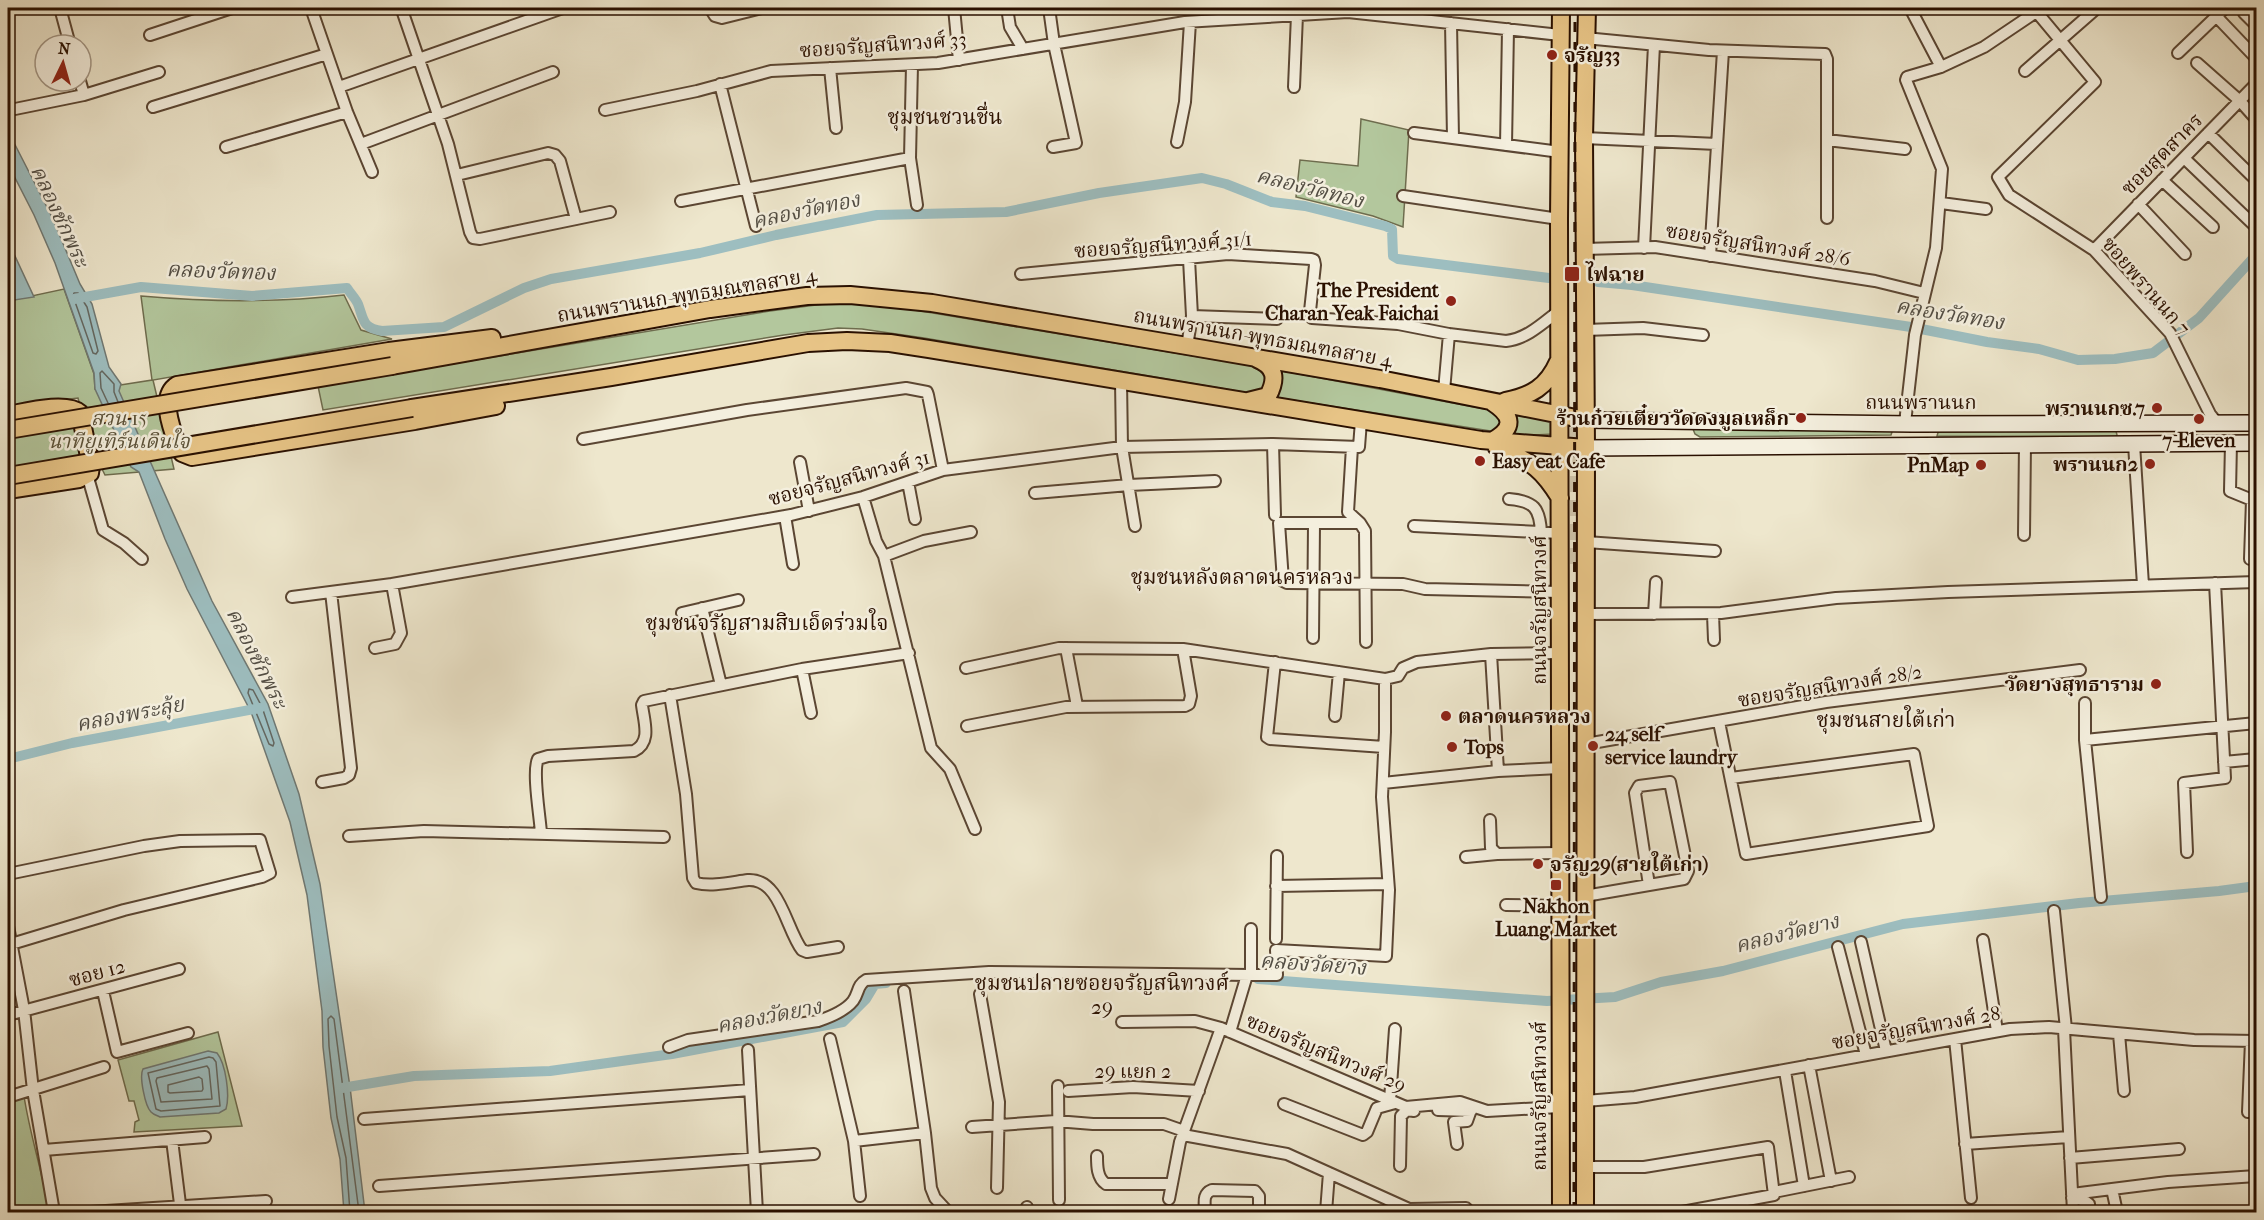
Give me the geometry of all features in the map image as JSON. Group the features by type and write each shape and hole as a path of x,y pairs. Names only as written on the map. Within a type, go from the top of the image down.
{"main road":[{"name":"ถนนจรัญสนิทวงศ์","path":"1561,8 1559,219 1575,322 1586,420 1585,1212"},
{"name":"ถนนจรัญสนิทวงศ์","path":"1568,8 1575,322"},
{"name":"ถนนจรัญสนิทวงศ์","path":"1575,322 1580,8"},
{"name":"ถนนจรัญสนิทวงศ์","path":"1561,1212 1560,339 1575,322 1584,249 1587,8"},
{"name":"ถนนพรานนก-พุทธมณฑลสาย 4","path":"8,430 392,366 604,327 761,302 807,296 850,294 932,303 1254,357 1444,391 1586,420"},
{"path":"1560,339 1566,347 1580,347 1575,322"},
{"path":"604,327 426,345 177,385 169,394 168,407 179,449 187,456 196,457 453,414 521,400 611,377"},
{"path":"8,476 768,349 808,343 847,341 890,343 929,349 1488,441 1586,448 2256,443"},
{"path":"1244,401 1268,396 1273,387 1274,379 1268,364 1254,357"},
{"path":"1493,401 1526,396 1541,388 1554,372 1560,359"},
{"path":"1488,441 1506,431 1509,421 1507,414 1493,401"},
{"path":"8,415 68,407 76,409 80,413 91,466 90,473 79,479 8,490"},
{"name":"ถนนพรานนก","path":"1586,420 2256,423"},
{"path":"2116,424 2125,434 2127,444"},
{"path":"2154,424 2145,429 2143,436 2146,441 2158,443"},
{"path":"2218,424 2211,427 2211,436 2228,443"},
{"path":"1488,441 1532,464 1545,475 1560,498"},
{"path":"1560,540 1575,531 1582,535 1586,545"},
{"name":"ถนนจรัญสนิทวงศ์","path":"1572,565 1572,817"},
{"path":"1561,912 1572,817"},
{"path":"1572,817 1586,918"}],"street":[{"path":"60,8 67,33"},
{"path":"150,35 232,8"},
{"path":"311,8 347,112 372,172"},
{"path":"404,8 403,13 457,175 473,238 480,239 610,212"},
{"path":"339,87 563,8"},
{"path":"710,8 715,16 722,18 762,8"},
{"path":"954,8 959,60"},
{"path":"1007,8 1010,27 1023,49"},
{"path":"1049,8 1053,44 1076,143 1053,147"},
{"path":"1911,8 1941,67"},
{"path":"2025,71 2097,8"},
{"path":"2178,53 2225,8"},
{"name":"ซอยจรัญสนิทวงศ์ 33","path":"605,110 771,71 938,63 1190,22 1348,12 1560,35"},
{"path":"1905,423 1915,334 1936,248 1942,169 1906,80 1911,75 1941,67 1984,47 2041,12"},
{"name":"ซอยพรานนก 7","path":"2041,12 2061,41 2094,79 2094,84 1998,177 2009,195 2094,250 2170,333 2210,414 2218,424"},
{"path":"2244,13 2256,25"},
{"path":"1294,87 1297,15"},
{"path":"2216,16 2256,58"},
{"path":"1177,142 1185,102 1190,22"},
{"path":"1451,23 1453,138"},
{"path":"1506,145 1508,29"},
{"path":"1585,38 1723,51 1825,54 1827,59 1827,218"},
{"path":"1644,248 1654,45"},
{"path":"1710,256 1723,51"},
{"path":"153,107 327,54"},
{"path":"2197,63 2240,101 2256,119"},
{"path":"912,64 910,158 918,205"},
{"path":"830,68 836,128"},
{"path":"15,108 84,95 159,72"},
{"path":"361,144 553,72"},
{"path":"720,84 756,226"},
{"name":"ซอยสุดสาคร","path":"2094,250 2138,204 2151,197 2162,180 2256,84"},
{"path":"226,147 347,112"},
{"path":"1414,133 1560,152"},
{"path":"2208,133 2256,180"},
{"path":"1584,138 1717,144"},
{"path":"1827,140 1905,149"},
{"path":"457,175 548,153 555,155 560,161 576,219"},
{"path":"681,201 910,158"},
{"path":"2184,158 2256,227"},
{"path":"2162,180 2213,227"},
{"path":"1403,196 1559,219"},
{"path":"1941,203 1986,209"},
{"path":"2138,204 2185,254"},
{"name":"ซอยจรัญสนิทวงศ์ 28/6","path":"1584,249 1655,247 1875,281 1924,293"},
{"name":"ซอยจรัญสนิทวงศ์ 31/1","path":"1021,274 1228,254 1311,259 1315,265 1310,310 1312,318 1398,324 1449,334 1506,341 1575,322"},
{"path":"1187,346 1192,316 1188,259"},
{"path":"1192,316 1277,319"},
{"path":"1575,322 1703,334"},
{"path":"1444,391 1449,334"},
{"path":"1121,381 1122,447 1135,526"},
{"path":"583,439 747,410 906,388 927,392 943,470"},
{"path":"1362,421 1359,447 1352,447 1348,512 1365,531 1366,642"},
{"path":"2228,443 2230,491 2252,500 2250,559"},
{"path":"1273,444 1275,515"},
{"name":"ซอยจรัญสนิทวงศ์ 31","path":"292,597 392,584 785,516 863,497 943,470 1122,447 1273,444 1352,447"},
{"path":"2024,535 2025,444"},
{"path":"2127,444 2143,585"},
{"path":"800,462 809,511"},
{"path":"90,473 89,481 102,531 124,543 142,559"},
{"path":"908,482 915,519"},
{"path":"1035,493 1129,485 1215,482"},
{"path":"863,497 876,541 885,556 931,748 950,769 975,829"},
{"path":"1509,499 1526,501 1533,506 1540,518 1541,533"},
{"path":"785,516 793,564"},
{"path":"1360,523 1279,523 1283,581 1403,584 1425,589 1561,592"},
{"path":"1313,638 1314,524"},
{"path":"1414,526 1541,533 1560,540"},
{"path":"885,556 924,541 971,532"},
{"path":"1586,545 1715,551"},
{"path":"1654,614 1656,582"},
{"path":"1586,614 1713,614 1836,598 2256,582"},
{"path":"2187,852 2184,783 2225,779 2215,583"},
{"path":"375,648 396,644 401,633 392,584"},
{"path":"322,782 344,778 349,775 351,768 331,592"},
{"path":"682,613 738,600"},
{"path":"702,608 721,685"},
{"path":"1713,614 1713,640"},
{"path":"966,668 1066,648 1183,649 1385,679 1398,676 1410,663 1491,654 1561,653"},
{"path":"1066,648 1077,706"},
{"path":"968,726 1077,706 1185,706 1190,704 1191,696 1183,649"},
{"path":"541,833 534,773 538,759 548,756 634,751 640,748 646,737 642,705 644,701 802,669 909,653"},
{"path":"1491,654 1498,771"},
{"path":"1275,662 1267,736 1270,739 1384,747"},
{"path":"802,669 811,713"},
{"name":"ซอยจรัญสนิทวงศ์ 28/2","path":"1586,744 1826,702 2080,669"},
{"path":"1335,716 1339,672"},
{"path":"1276,944 1386,956 1388,884 1383,829 1385,679"},
{"path":"670,695 686,794 693,878 696,883 752,880 763,882 780,902 802,950 807,952 838,947"},
{"path":"2085,704 2085,740 2101,897"},
{"path":"1719,722 1746,854 1928,826 1914,754 1731,778"},
{"path":"2085,740 2256,723"},
{"path":"2224,762 2256,759"},
{"path":"1383,783 1498,771 1560,768"},
{"path":"1586,896 1684,879 1687,875 1670,782 1639,786 1635,793 1649,885"},
{"path":"1490,819 1491,848 1497,854"},
{"path":"349,836 424,831 664,837"},
{"path":"8,874 144,846 180,841 260,840 270,873 262,878 124,910 10,944"},
{"path":"1466,857 1560,853"},
{"path":"669,1047 688,1040 818,1021 833,1016 851,1004 856,998 859,985 866,980 989,972 1277,975 1277,856"},
{"path":"1276,886 1388,884"},
{"path":"1506,905 1561,912"},
{"path":"2054,911 2065,1029 2073,1212"},
{"path":"8,926 24,1011 33,1090 54,1212"},
{"path":"1169,1199 1184,1133 1199,1091 1244,989 1248,975 1251,928"},
{"path":"1983,939 1997,1031"},
{"path":"1862,942 1887,1051"},
{"path":"1838,947 1866,1055"},
{"name":"ซอย 12","path":"8,1015 179,969"},
{"path":"103,991 117,1052 188,1034"},
{"path":"904,991 931,1188 935,1198 948,1212"},
{"path":"980,993 999,1102 997,1188"},
{"name":"ซอยจรัญสนิทวงศ์ 29","path":"1122,1022 1195,1021 1225,1030 1406,1107 1460,1102 1472,1109 1487,1111 1560,1107"},
{"name":"ซอยจรัญสนิทวงศ์ 28","path":"1585,1101 1635,1096 1785,1071 1997,1031 2049,1027 2194,1040 2254,1041"},
{"path":"1284,1104 1363,1135 1367,1132 1377,1108 1392,1101 1395,1029"},
{"path":"2119,1034 2124,1091"},
{"path":"830,1039 854,1141 860,1196"},
{"path":"1955,1039 1971,1198"},
{"path":"2248,1112 2254,1041"},
{"path":"748,1050 757,1212"},
{"path":"1809,1065 1831,1181"},
{"path":"8,1097 104,1067"},
{"path":"1785,1071 1804,1186"},
{"name":"29 แยก 2","path":"1058,1121 1063,1088 1132,1087 1199,1091"},
{"path":"364,1119 750,1090"},
{"path":"1400,1166 1402,1112 1407,1110 1472,1109 1467,1121 1454,1122 1456,1144"},
{"path":"1058,1121 1059,1200"},
{"path":"972,1126 1058,1121 1093,1124 1164,1124 1184,1133 1287,1154 1401,1209 1466,1208 1469,1212"},
{"path":"854,1141 925,1132"},
{"path":"44,1150 205,1137"},
{"path":"1965,1144 2069,1137"},
{"path":"172,1140 181,1210"},
{"path":"1585,1167 1644,1167 1767,1147 1774,1195 1683,1212"},
{"path":"2070,1158 2179,1149"},
{"path":"378,1186 814,1154"},
{"path":"1097,1156 1097,1171 1103,1183 1172,1184"},
{"path":"1326,1212 1329,1173"},
{"path":"2072,1196 2179,1181 2256,1176"},
{"path":"1779,1191 1849,1178"},
{"path":"2112,1189 2117,1212"},
{"path":"1206,1212 1205,1196 1212,1190 1255,1191 1259,1196 1260,1212"},
{"path":"2072,1196 2089,1204 2090,1212"},
{"path":"90,1212 181,1210 266,1201"}],"green space":[{"path":"1361,119 1409,130 1403,227 1373,216 1296,197 1300,160 1358,166"},
{"name":"สวน 15 นาทียูเทิร์นเดินใจ","path":"64,289 94,374 95,389 152,380 141,296 242,301 344,295 361,330 392,339 153,380 174,469 105,475 102,469 8,483 8,420 81,409 78,398 8,406 8,301"},
{"path":"839,302 884,305 1260,367 1268,375 1261,392 1255,394 924,338 838,328 323,410 318,386 770,311"},
{"path":"1278,370 1490,410 1503,420 1497,432 1273,397"},
{"path":"1513,414 1550,419 1555,423 1554,434 1513,436"},
{"path":"1693,429 1889,430 1892,432 1891,435 1700,437"},
{"path":"1939,429 2116,431 2117,435 2115,437 1937,436"},
{"path":"218,1032 242,1126 134,1132 135,1122 139,1120 134,1101 129,1101 118,1060"},
{"path":"24,1096 49,1212 8,1212 8,1101"}],"water":[{"path":"8,131 52,217 80,284 92,304 109,367 121,384 119,391 212,601 268,704 299,794 320,884 350,1087 365,1212 344,1212 340,1159 331,1118 323,1047 322,1011 307,895 290,822 251,712 187,589 139,472 131,467 95,389 94,373 55,263 8,164"},
{"path":"8,241 34,297 8,301"},
{"path":"208,1051 217,1053 223,1065 227,1088 226,1109 219,1113 160,1117 151,1112 143,1091 143,1069"}],"waterway":[{"name":"คลองวัดทอง","path":"74,299 141,287 252,296 347,288 357,302 365,322 375,330 444,327 524,288 551,279 700,253 877,215 1006,212 1099,193 1202,178 1226,184 1272,202 1305,206 1385,226 1392,229 1393,256 1398,259 1549,278"},
{"name":"คลองวัดทอง","path":"1598,282 1632,285 1911,327 1987,342 2039,349 2078,360 2115,359 2153,353 2199,318 2256,255"},
{"name":"คลองพระลุ้ย","path":"8,759 72,743 260,708"},
{"name":"คลองวัดยาง","path":"1258,979 1547,1001 1615,997 1661,982 1723,971 1903,924 2079,903 2256,886"},
{"name":"คลองวัดยาง","path":"342,1088 414,1076 550,1071 672,1054 843,1022 866,999 875,984 886,983"}],"tunnel":[{"path":"1578,409 1578,564"}],"railway":[{"path":"1574,1212 1575,8"}],"place":[{"name":"จรัญ33","path":"1552,55"},
{"name":"ไฟฉาย","path":"1572,274"},
{"name":"The President Charan Yeak Faichai","path":"1451,301"},
{"name":"พรานนกซ.7","path":"2157,408"},
{"name":"ร้านก๋วยเตี๋ยววัดดงมูลเหล็ก","path":"1801,418"},
{"name":"7-Eleven","path":"2199,419"},
{"name":"Easy eat Cafe","path":"1480,461"},
{"name":"พรานนก2","path":"2150,464"},
{"name":"PnMap","path":"1981,465"},
{"name":"วัดยางสุทธาราม","path":"2156,684"},
{"name":"ตลาดนครหลวง","path":"1446,716"},
{"name":"24 self service laundry","path":"1593,746"},
{"name":"Tops","path":"1452,747"},
{"name":"จรัญ29(สายใต้เก่า)","path":"1538,864"},
{"name":"Nakhon Luang Market","path":"1556,885"}],"district":[{"name":"ชุมชนชวนชื่น","path":"945,117"},
{"name":"ชุมชนหลังตลาดนครหลวง","path":"1242,577"},
{"name":"ชุมชนจรัญสามสิบเอ็ดร่วมใจ","path":"767,623"},
{"name":"ชุมชนสายใต้เก่า","path":"1886,720"},
{"name":"ชุมชนปลายซอยจรัญสนิทวงศ์ 29","path":"1102,995"}],"water label":[{"name":"คลองชักพระ","path":"60,216"},
{"name":"คลองชักพระ","path":"257,658"}]}
